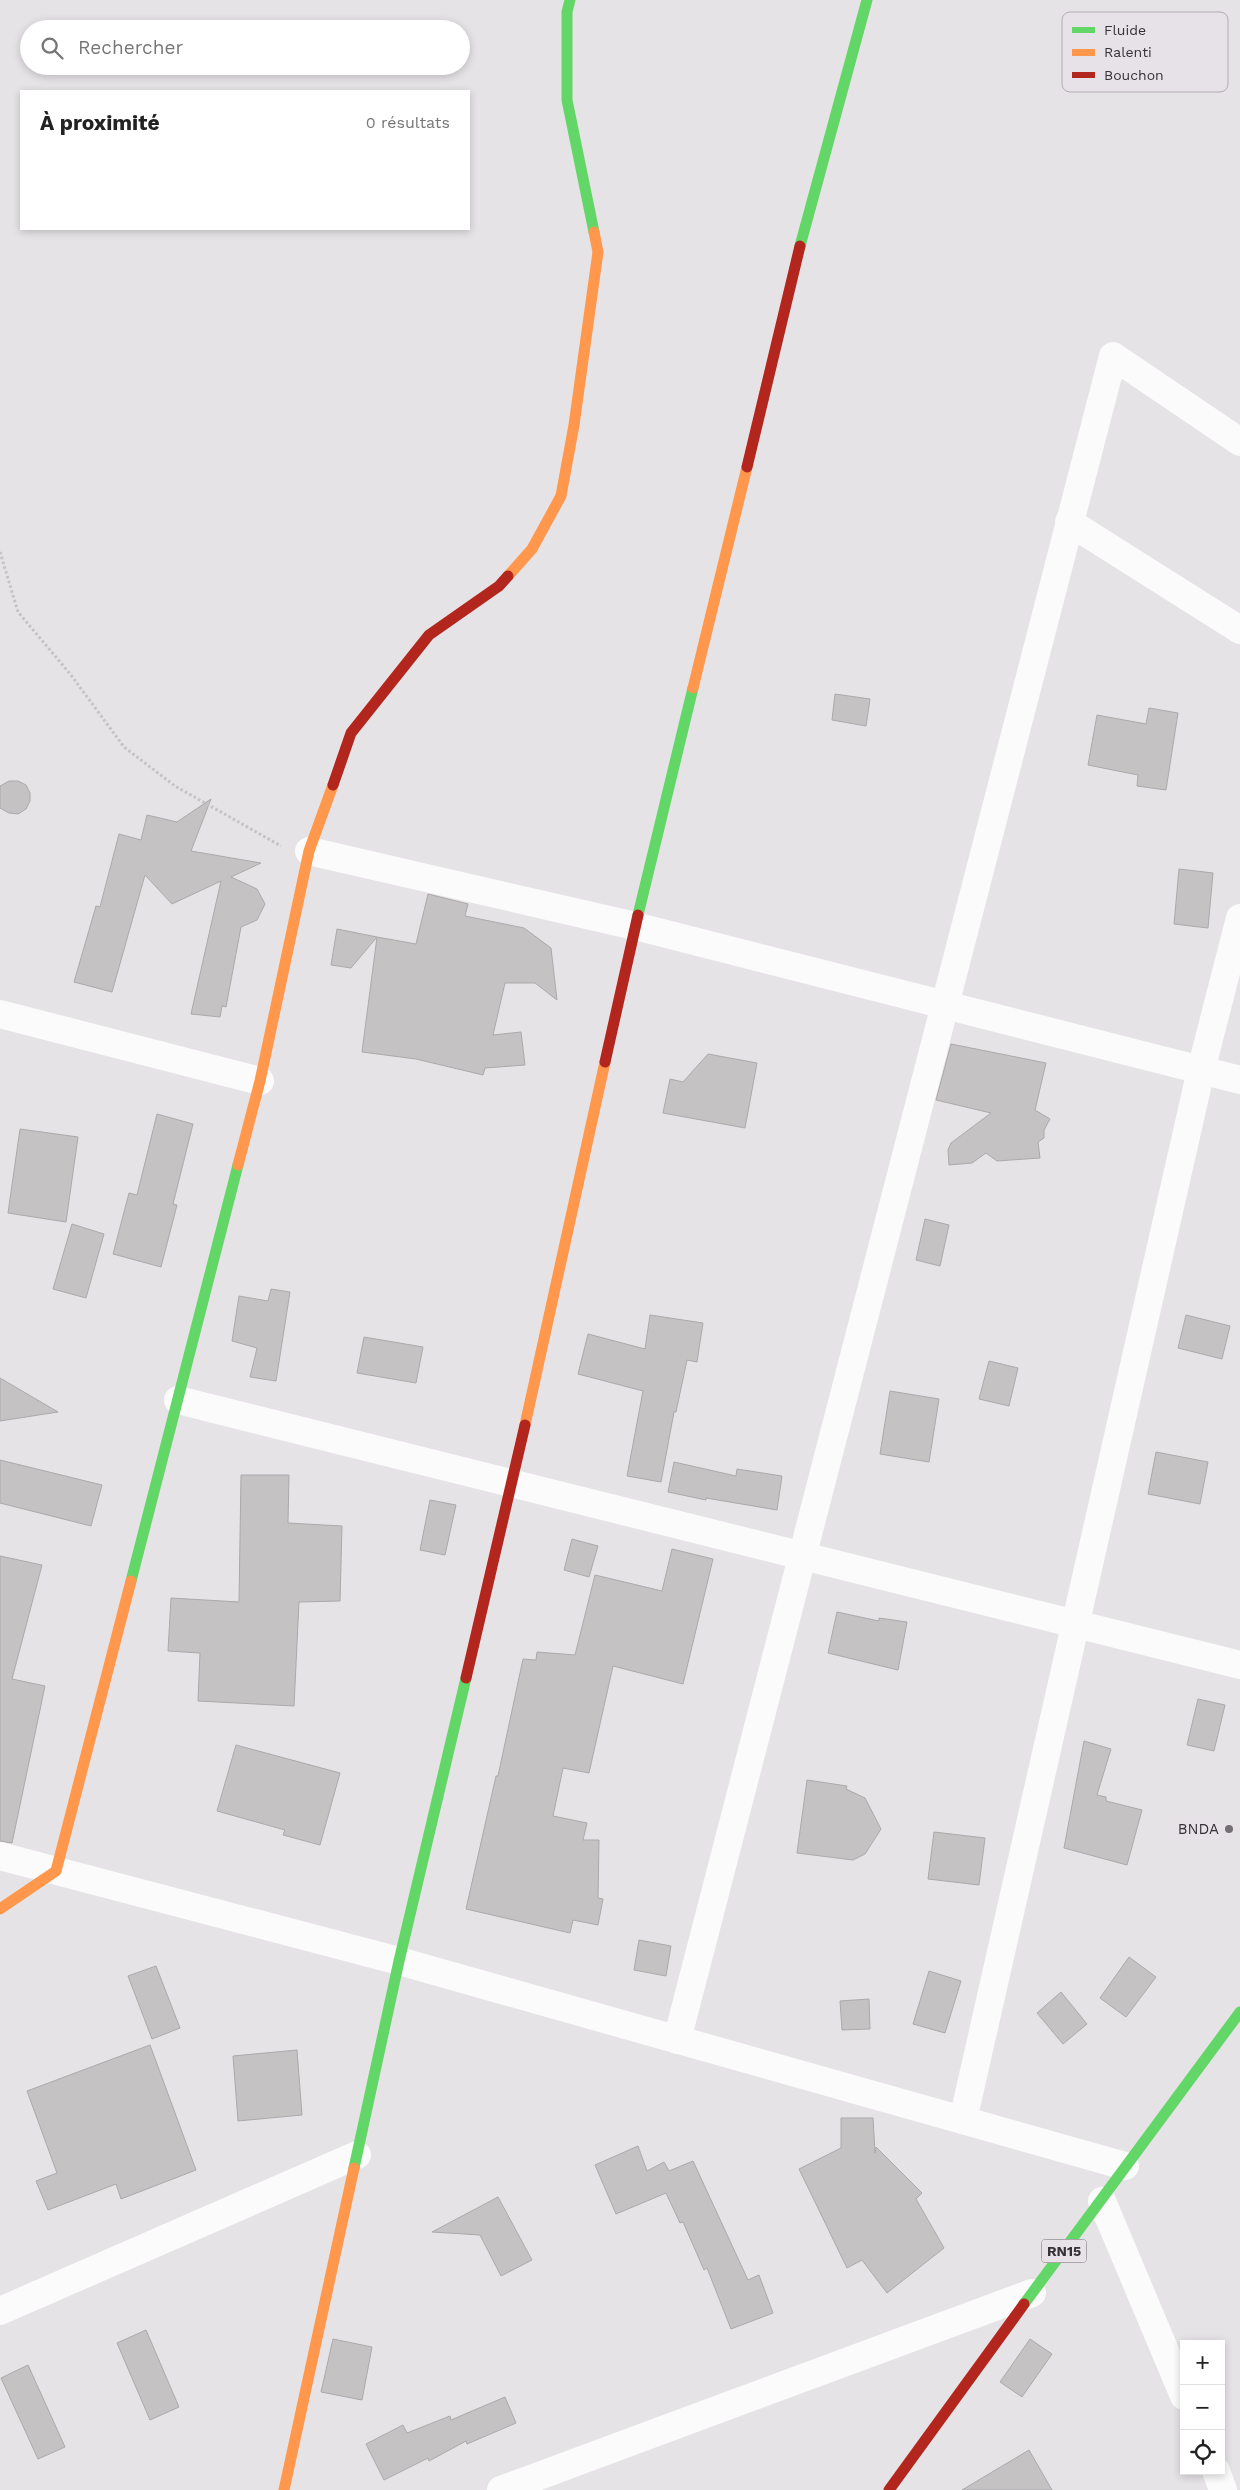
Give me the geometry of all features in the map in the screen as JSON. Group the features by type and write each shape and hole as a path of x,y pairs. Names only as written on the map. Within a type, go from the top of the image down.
{"street":[{"path":"0,1909 56,1871 260,1081 309,851 352,733 429,635 499,586 532,549 561,496 574,425 598,252 567,100 567,12 570,0"},
{"path":"284,2490 399,1961 512,1483 635,926 816,182 867,0"},
{"path":"677,2040 1113,356 1240,442"},
{"path":"1069,522 1240,630"},
{"path":"309,851 635,926 1240,1080"},
{"path":"963,2120 1200,1070 1240,918"},
{"path":"0,1014 260,1081"},
{"path":"178,1400 1240,1665"},
{"path":"0,1856 399,1961 1125,2166"},
{"name":"RN15","path":"889,2490 1032,2293 1102,2202 1125,2166 1240,2012"},
{"path":"0,2311 357,2155"},
{"path":"1102,2202 1180,2387"},
{"path":"501,2490 1032,2293"},
{"path":"1218,2475 1224,2490"}],"path":[{"path":"0,552 18,612 71,676 124,747 175,786 278,845 309,851"}],"building":[{"path":"835,694 870,699 866,726 832,720"},
{"path":"1149,708 1178,713 1166,790 1137,786 1138,775 1088,765 1097,715 1146,724"},
{"path":"9,781 18,781 26,785 30,793 30,801 26,809 18,814 9,813 0,808 0,786"},
{"path":"211,799 191,851 261,863 231,877 257,889 265,904 257,920 241,927 226,1007 222,1006 220,1017 191,1014 221,881 172,904 145,875 112,992 74,982 96,906 100,907 119,834 141,840 147,815 177,822"},
{"path":"1179,869 1213,873 1208,928 1174,924"},
{"path":"428,894 468,904 465,916 524,928 551,948 557,1000 535,983 505,983 493,1035 521,1032 525,1065 485,1068 483,1075 416,1059 362,1052 377,937 416,944"},
{"path":"337,929 377,937 351,968 331,965"},
{"path":"951,1044 1046,1063 1035,1110 1050,1119 1044,1130 1044,1138 1038,1142 1040,1158 997,1161 986,1153 972,1163 949,1165 948,1150 951,1143 991,1113 936,1100"},
{"path":"708,1054 757,1063 745,1128 663,1113 670,1079 683,1082"},
{"path":"157,1114 193,1124 173,1204 177,1205 161,1267 113,1254 129,1193 137,1195"},
{"path":"20,1129 78,1137 66,1222 8,1213"},
{"path":"925,1219 949,1225 940,1266 916,1260"},
{"path":"72,1224 104,1234 86,1298 53,1289"},
{"path":"271,1289 290,1292 276,1381 250,1377 257,1348 232,1341 239,1296 268,1301"},
{"path":"650,1315 703,1323 697,1362 687,1360 676,1412 674,1412 661,1482 627,1476 643,1391 578,1374 588,1334 645,1349"},
{"path":"1186,1315 1230,1326 1222,1359 1178,1348"},
{"path":"364,1337 423,1347 416,1383 357,1373"},
{"path":"989,1361 1018,1368 1009,1406 979,1399"},
{"path":"0,1378 58,1412 0,1421"},
{"path":"890,1391 939,1399 929,1462 880,1454"},
{"path":"1156,1452 1208,1462 1200,1504 1148,1494"},
{"path":"0,1460 102,1485 91,1526 0,1503"},
{"path":"674,1462 736,1476 737,1469 782,1476 777,1510 706,1498 706,1500 668,1492"},
{"path":"241,1475 289,1475 288,1523 342,1526 340,1601 299,1602 294,1706 198,1701 200,1653 168,1651 171,1598 239,1602"},
{"path":"430,1500 456,1505 445,1555 420,1550"},
{"path":"572,1539 598,1546 589,1577 564,1570"},
{"path":"672,1549 713,1559 683,1684 613,1666 589,1773 563,1768 553,1816 587,1823 583,1840 599,1840 598,1898 603,1899 598,1925 573,1920 570,1933 466,1909 496,1776 498,1776 523,1659 536,1660 537,1652 575,1655 595,1575 662,1591"},
{"path":"0,1556 42,1565 12,1679 45,1686 12,1843 0,1841"},
{"path":"837,1612 879,1621 879,1618 907,1622 898,1670 828,1653"},
{"path":"1198,1699 1225,1705 1214,1751 1187,1745"},
{"path":"1084,1741 1111,1749 1097,1795 1106,1797 1106,1801 1142,1810 1127,1865 1064,1848"},
{"path":"236,1745 340,1773 320,1845 283,1835 285,1830 217,1811"},
{"path":"807,1780 847,1786 846,1789 865,1798 881,1829 865,1854 853,1860 797,1853"},
{"path":"934,1832 985,1838 979,1885 928,1879"},
{"path":"639,1940 671,1946 666,1976 634,1970"},
{"path":"1129,1957 1156,1977 1126,2017 1100,1998"},
{"path":"156,1966 180,2028 152,2039 128,1976"},
{"path":"929,1971 961,1981 945,2033 913,2024"},
{"path":"1061,1992 1087,2024 1063,2044 1037,2013"},
{"path":"869,1999 870,2029 842,2030 840,2001"},
{"path":"150,2045 196,2170 121,2199 116,2184 48,2210 36,2181 57,2173 27,2091"},
{"path":"297,2050 302,2115 238,2121 233,2056"},
{"path":"841,2118 873,2118 875,2153 876,2147 922,2193 916,2199 944,2248 887,2293 862,2260 847,2268 799,2169 841,2148"},
{"path":"638,2146 647,2171 664,2162 669,2171 693,2161 748,2280 759,2275 773,2313 731,2329 707,2268 704,2270 683,2222 680,2223 666,2193 616,2214 595,2165"},
{"path":"498,2197 532,2260 501,2276 480,2235 432,2232"},
{"path":"146,2330 179,2407 150,2420 117,2343"},
{"path":"333,2339 372,2347 362,2400 321,2392"},
{"path":"1030,2339 1052,2354 1022,2397 1000,2382"},
{"path":"28,2365 65,2447 38,2459 1,2378"},
{"path":"505,2397 516,2423 467,2444 466,2441 429,2461 428,2458 384,2480 366,2444 403,2425 407,2433 450,2416 451,2420"},
{"path":"1029,2450 1052,2490 962,2490"}],"traffic: fast":[{"path":"570,0 567,12 567,100 594,232"},
{"path":"800,246 867,0"},
{"path":"638,915 693,688"},
{"path":"131,1581 238,1165"},
{"path":"354,2168 399,1961 466,1678"},
{"path":"1024,2304 1240,2012"}],"traffic: slow":[{"path":"508,576 532,549 561,496 574,425 598,252 594,232"},
{"path":"693,688 747,467"},
{"path":"238,1165 260,1081 309,851 333,785"},
{"path":"525,1425 605,1062"},
{"path":"0,1909 56,1871 131,1581"},
{"path":"284,2490 354,2168"}],"traffic: jam":[{"path":"747,467 800,246"},
{"path":"333,785 351,733 429,635 499,586 508,576"},
{"path":"605,1062 638,915"},
{"path":"466,1678 525,1425"},
{"path":"889,2490 1024,2304"}],"place":[{"name":"BNDA","path":"1229,1829"}]}
